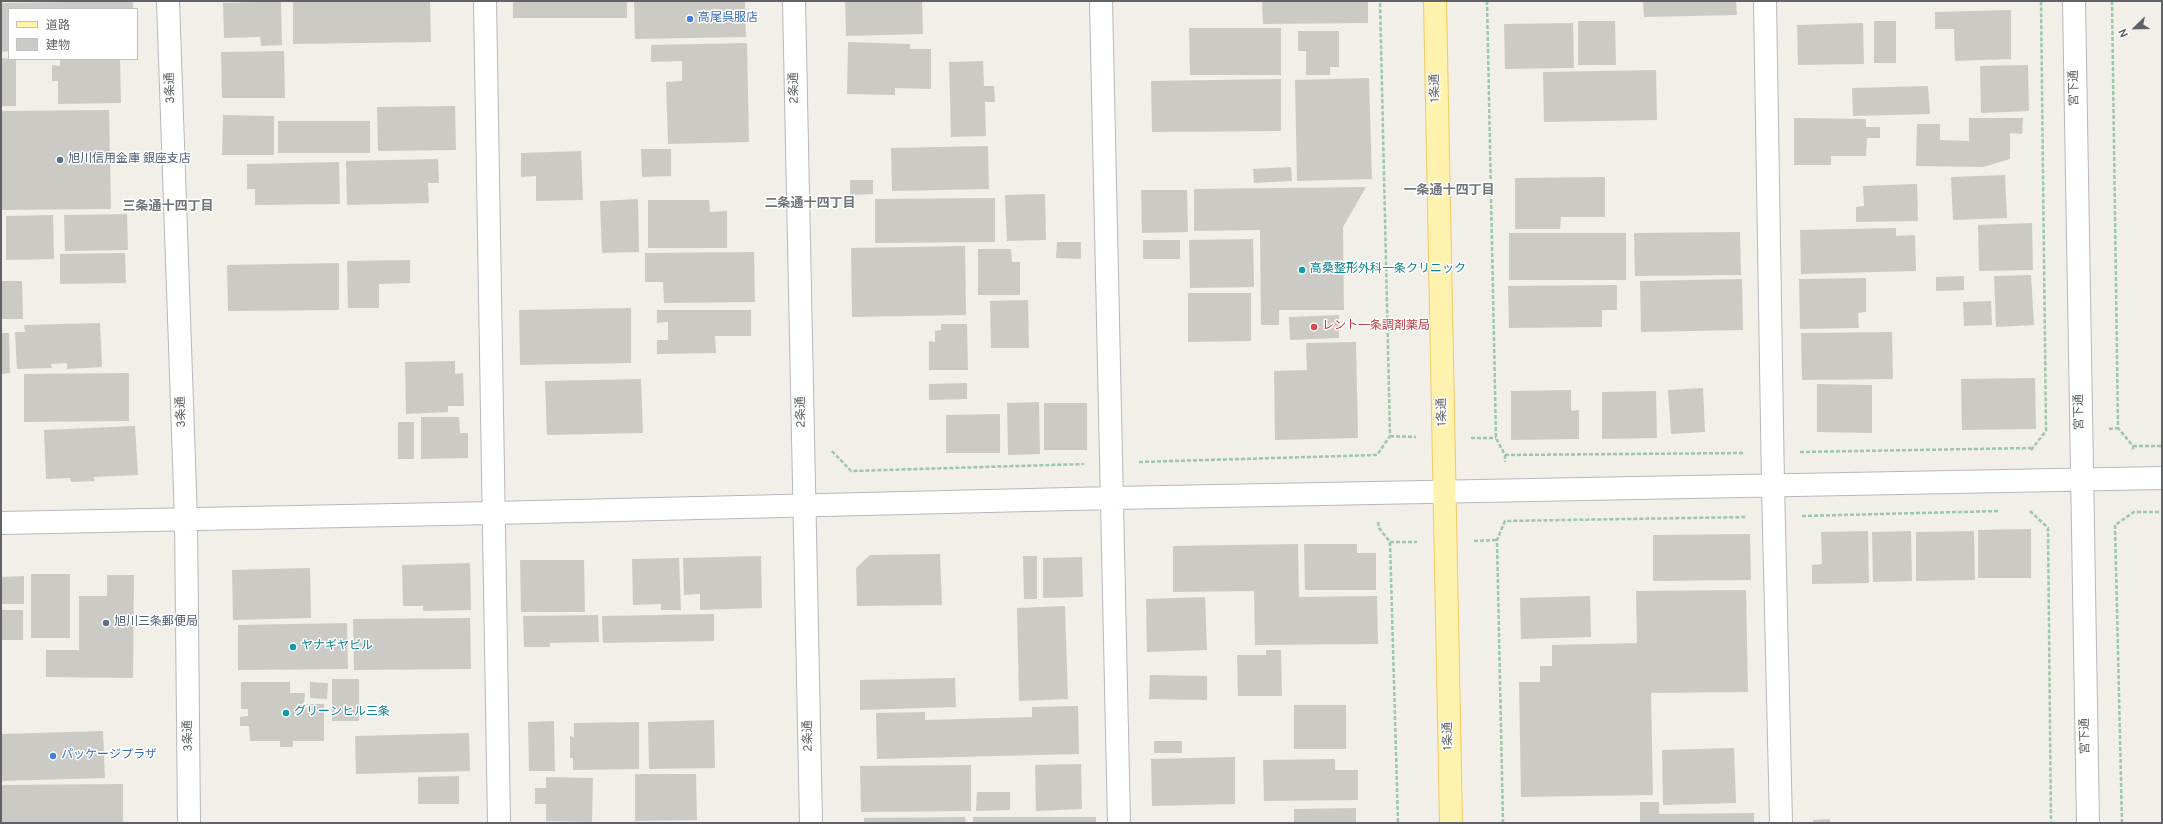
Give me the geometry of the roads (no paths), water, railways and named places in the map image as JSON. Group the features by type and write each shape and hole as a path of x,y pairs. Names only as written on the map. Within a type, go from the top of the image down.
{"main road":[{"name":"1条通","path":"1435,1 1451,823"}],"street":[{"name":"3条通","path":"168,1 186,519 190,823"},
{"path":"485,1 499,823"},
{"name":"2条通","path":"794,1 811,823"},
{"path":"1102,1 1119,823"},
{"path":"1765,1 1773,485 1781,823"},
{"name":"宮下通","path":"2074,1 2088,823"},
{"path":"1,523 1112,498 2162,478"}],"place":[{"name":"高尾呉服店","path":"690,19"},
{"name":"旭川信用金庫 銀座支店","path":"60,160"},
{"name":"高桑整形外科一条クリニック","path":"1302,270"},
{"name":"レント一条調剤薬局","path":"1314,327"},
{"name":"旭川三条郵便局","path":"106,623"},
{"name":"ヤナギヤビル","path":"293,647"},
{"name":"グリーンヒル三条","path":"286,713"},
{"name":"パッケージプラザ","path":"53,756"}],"district":[{"name":"一条通十四丁目","path":"1449,191"},
{"name":"二条通十四丁目","path":"810,204"},
{"name":"三条通十四丁目","path":"168,207"}]}
